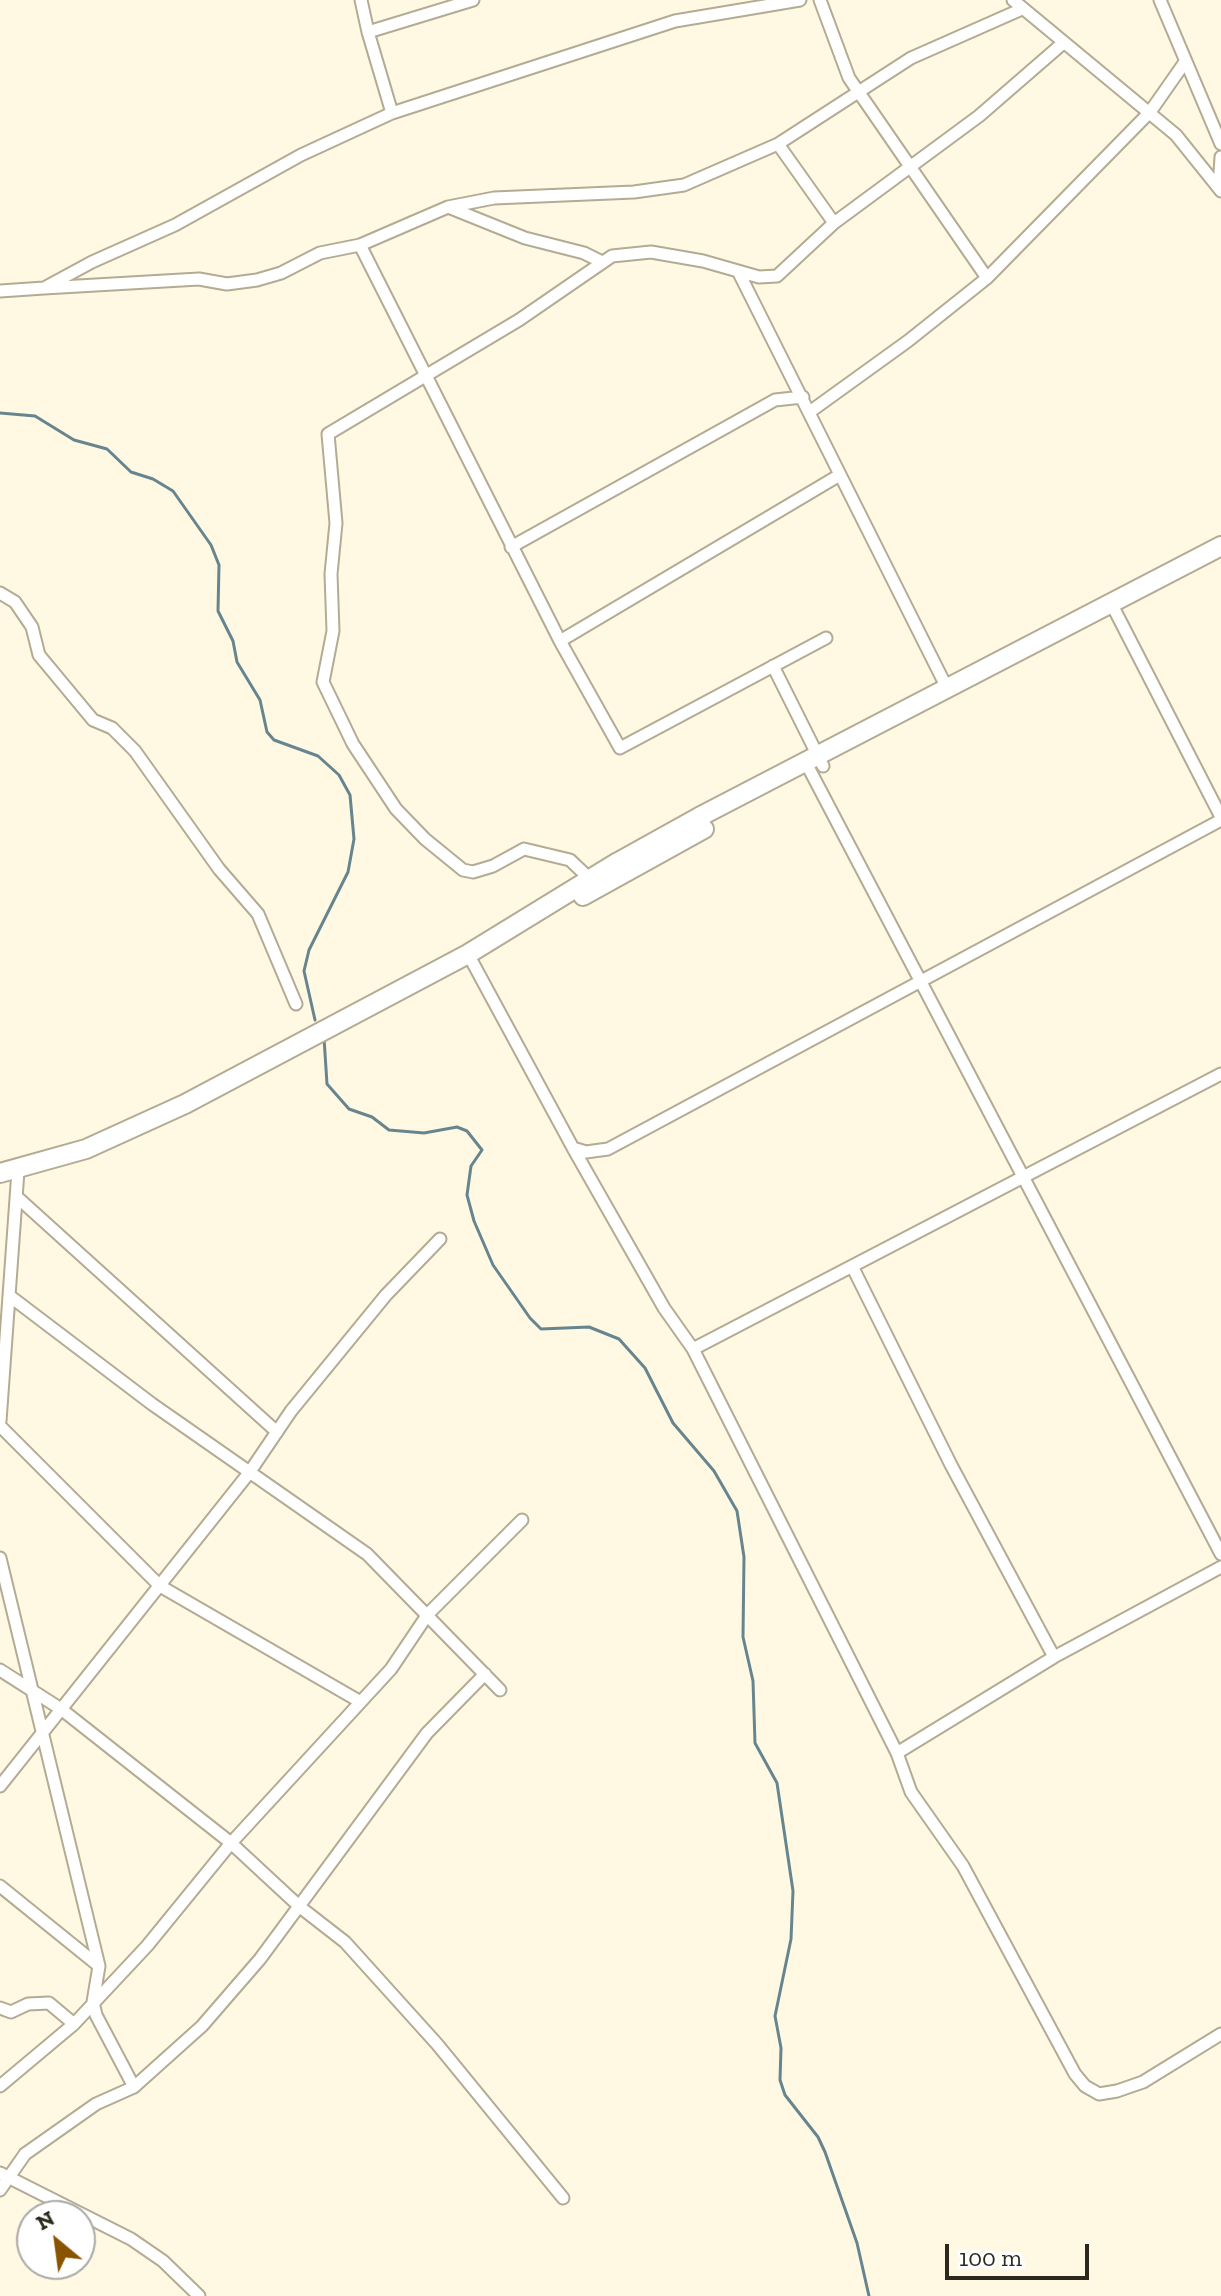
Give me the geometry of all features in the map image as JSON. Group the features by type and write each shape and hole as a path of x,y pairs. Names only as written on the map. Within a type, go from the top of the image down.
{"main road":[{"path":"9,1172 117,1136 304,1041 468,954 590,879 814,764 1221,546"},
{"path":"519,925 553,913 946,686 1221,558"}],"street":[{"path":"361,0 392,113"},
{"path":"368,32 473,0"},
{"path":"44,288 175,225 301,155 392,113 675,21 746,5 800,0"},
{"path":"820,0 849,78 987,278"},
{"path":"1160,0 1221,144"},
{"path":"0,291 184,280 227,284 257,280 281,273 320,253 360,245 448,207 494,198 634,192 684,185 778,144 911,58 1018,4 1062,44 1150,112 1197,157 1220,190"},
{"path":"590,879 570,860 524,849 493,866 473,872 463,870 425,839 396,809 353,744 323,682 333,631 331,574 336,523 328,434 560,293 600,261 627,252 651,252 703,261 769,279 777,276 834,223 979,116 1062,44"},
{"path":"811,411 987,278 1150,112 1185,62"},
{"path":"778,144 834,223"},
{"path":"1220,190 1221,157"},
{"path":"448,207 525,238 584,253 600,261"},
{"path":"360,245 511,547 620,748 826,638"},
{"path":"739,273 811,411 838,476 946,686"},
{"path":"511,547 775,400 803,397"},
{"path":"560,641 838,476"},
{"path":"0,593 15,602 32,627 39,655 93,720 112,728 135,751 219,869 258,914 296,1004"},
{"path":"573,1148 586,1152 608,1149 1221,819 1113,606"},
{"path":"773,666 814,764 920,982 1221,1554"},
{"path":"468,954 664,1308 693,1349 897,1753 911,1792 963,1866 1085,2086 1099,2094 1143,2082 1221,2034"},
{"path":"693,1349 1221,1074"},
{"path":"9,1172 17,1197 0,1424 160,1586 359,1701"},
{"path":"17,1197 277,1432"},
{"path":"0,1786 386,1295 440,1239"},
{"path":"852,1266 951,1465 1054,1657"},
{"path":"11,1297 249,1473 367,1554 500,1690"},
{"path":"0,2086 74,2024 147,1946 231,1843 391,1669 428,1614 522,1520"},
{"path":"0,1558 99,1966 93,2002 96,2015 134,2087"},
{"path":"897,1753 1054,1657 1221,1567"},
{"path":"0,1670 61,1709 231,1843 300,1907 345,1942 563,2198"},
{"path":"0,2190 5,2174 25,2154 96,2104 134,2087 202,2026 300,1907 427,1733 485,1674"},
{"path":"0,1886 99,1966"},
{"path":"0,2008 11,2012 28,2004 49,2003 74,2024"},
{"path":"5,2174 131,2239 163,2261 199,2296"}],"waterway":[{"path":"0,413 35,416 74,440 107,449 131,472 153,479 173,491 211,545 219,565 218,611 233,641 237,662 260,700 267,732 274,740 318,756 339,775 350,795 354,839 348,872 309,950 304,971 315,1020"},
{"path":"324,1038 327,1084 349,1109 372,1117 389,1130 424,1133 457,1127 467,1131 482,1150 471,1166 467,1195 474,1221 493,1265 530,1318 541,1329 589,1327 619,1339 645,1368 673,1423 714,1471 737,1511 744,1557 743,1637 753,1681 755,1743 777,1783 793,1891 791,1939 775,2016 781,2048 780,2080 785,2095 818,2137 825,2152 857,2243 869,2296"}]}
